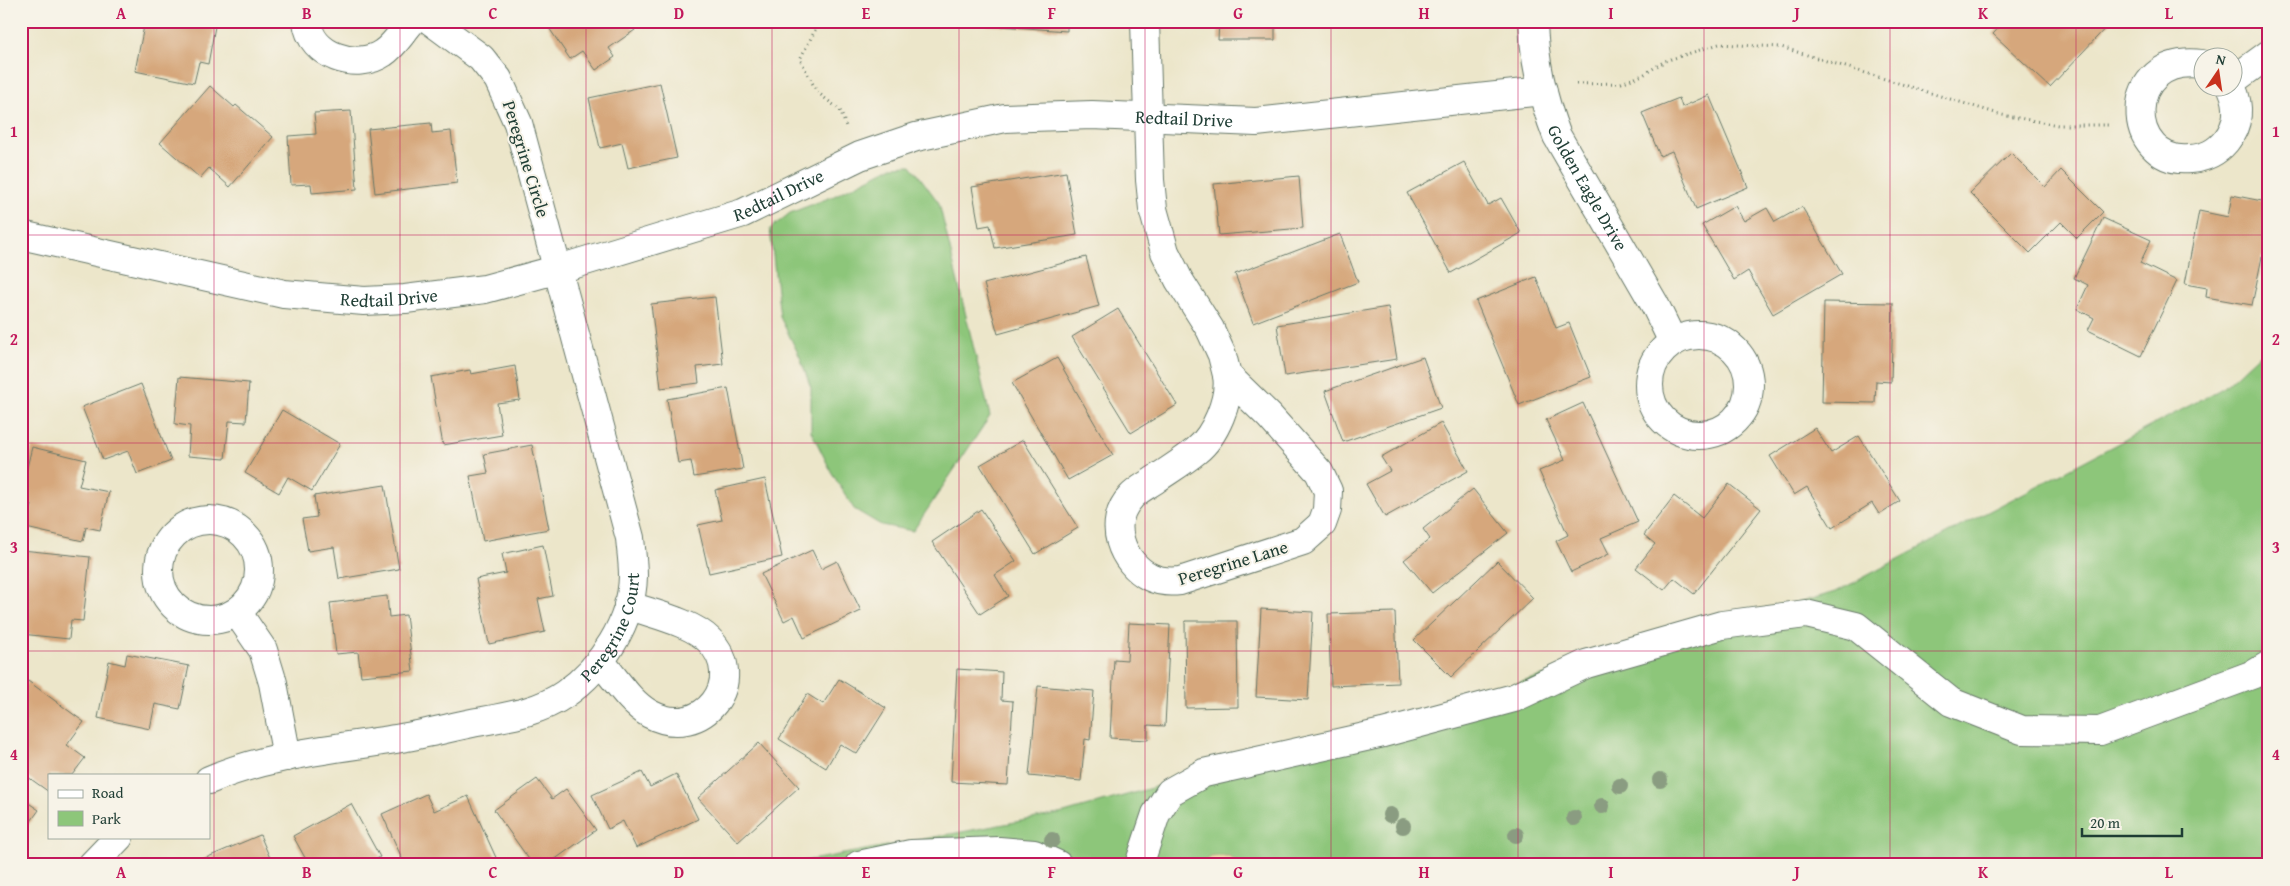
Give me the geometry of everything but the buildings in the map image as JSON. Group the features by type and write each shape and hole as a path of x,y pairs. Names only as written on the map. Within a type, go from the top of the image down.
{"street":[{"path":"308,21 308,26 317,43 332,55 349,61 367,60 384,53 412,21"},
{"name":"Peregrine Circle","path":"431,21 481,58 507,94 518,123 558,269"},
{"path":"1145,21 1147,117"},
{"name":"Golden Eagle Drive","path":"1533,21 1534,43 1546,109 1557,136 1655,305 1673,342"},
{"path":"2242,74 2269,54"},
{"path":"2192,64 2175,64 2158,73 2146,87 2140,105 2141,125 2148,140 2165,155 2183,160 2202,158 2219,149 2231,135 2237,118 2236,98"},
{"name":"Redtail Drive","path":"21,235 284,294 364,301 405,299 485,289 558,269 743,213 860,156 916,137 1005,118 1048,115 1256,122 1543,92"},
{"name":"Peregrine Lane","path":"1147,117 1154,209 1166,252 1179,280 1210,329 1222,355 1228,383 1225,406 1217,423 1198,449 1130,497 1120,515 1118,533 1123,550 1133,566 1151,577 1166,582 1180,581 1303,541 1322,524 1327,510 1328,491 1319,472 1269,416 1227,375"},
{"name":"Peregrine Court","path":"210,780 227,772 287,757 402,738 531,711 564,694 600,661 616,638 628,605 633,576 630,538 558,269"},
{"path":"600,661 633,699 648,713 665,720 681,722 695,719 711,708 721,692 724,674 720,655 709,640 694,629 628,605"},
{"path":"237,612 263,650 272,683 287,757"},
{"path":"1138,865 1156,814 1170,792 1204,773 1383,733 1514,698 1586,664 1722,625 1806,614 1856,626 1951,702 2022,730 2100,731 2254,674 2269,665"},
{"path":"92,865 118,838"},
{"path":"859,865 911,854 999,851 1034,854 1058,865"}],"path":[{"path":"820,21 800,59 817,92 840,110 850,137"},
{"path":"1576,84 1621,83 1643,75 1665,61 1719,44 1781,47 2002,115 2058,125 2115,125"}],"green space":[{"path":"911,165 939,203 990,416 913,531 881,525 854,509 832,473 811,431 811,388 800,357 780,317 770,229 790,213 834,196 893,166"},
{"path":"2269,345 2269,865 784,865 1064,813 1836,592 2223,388"}],"sand":[{"path":"1229,856 1240,865 1199,865 1211,857"}]}
